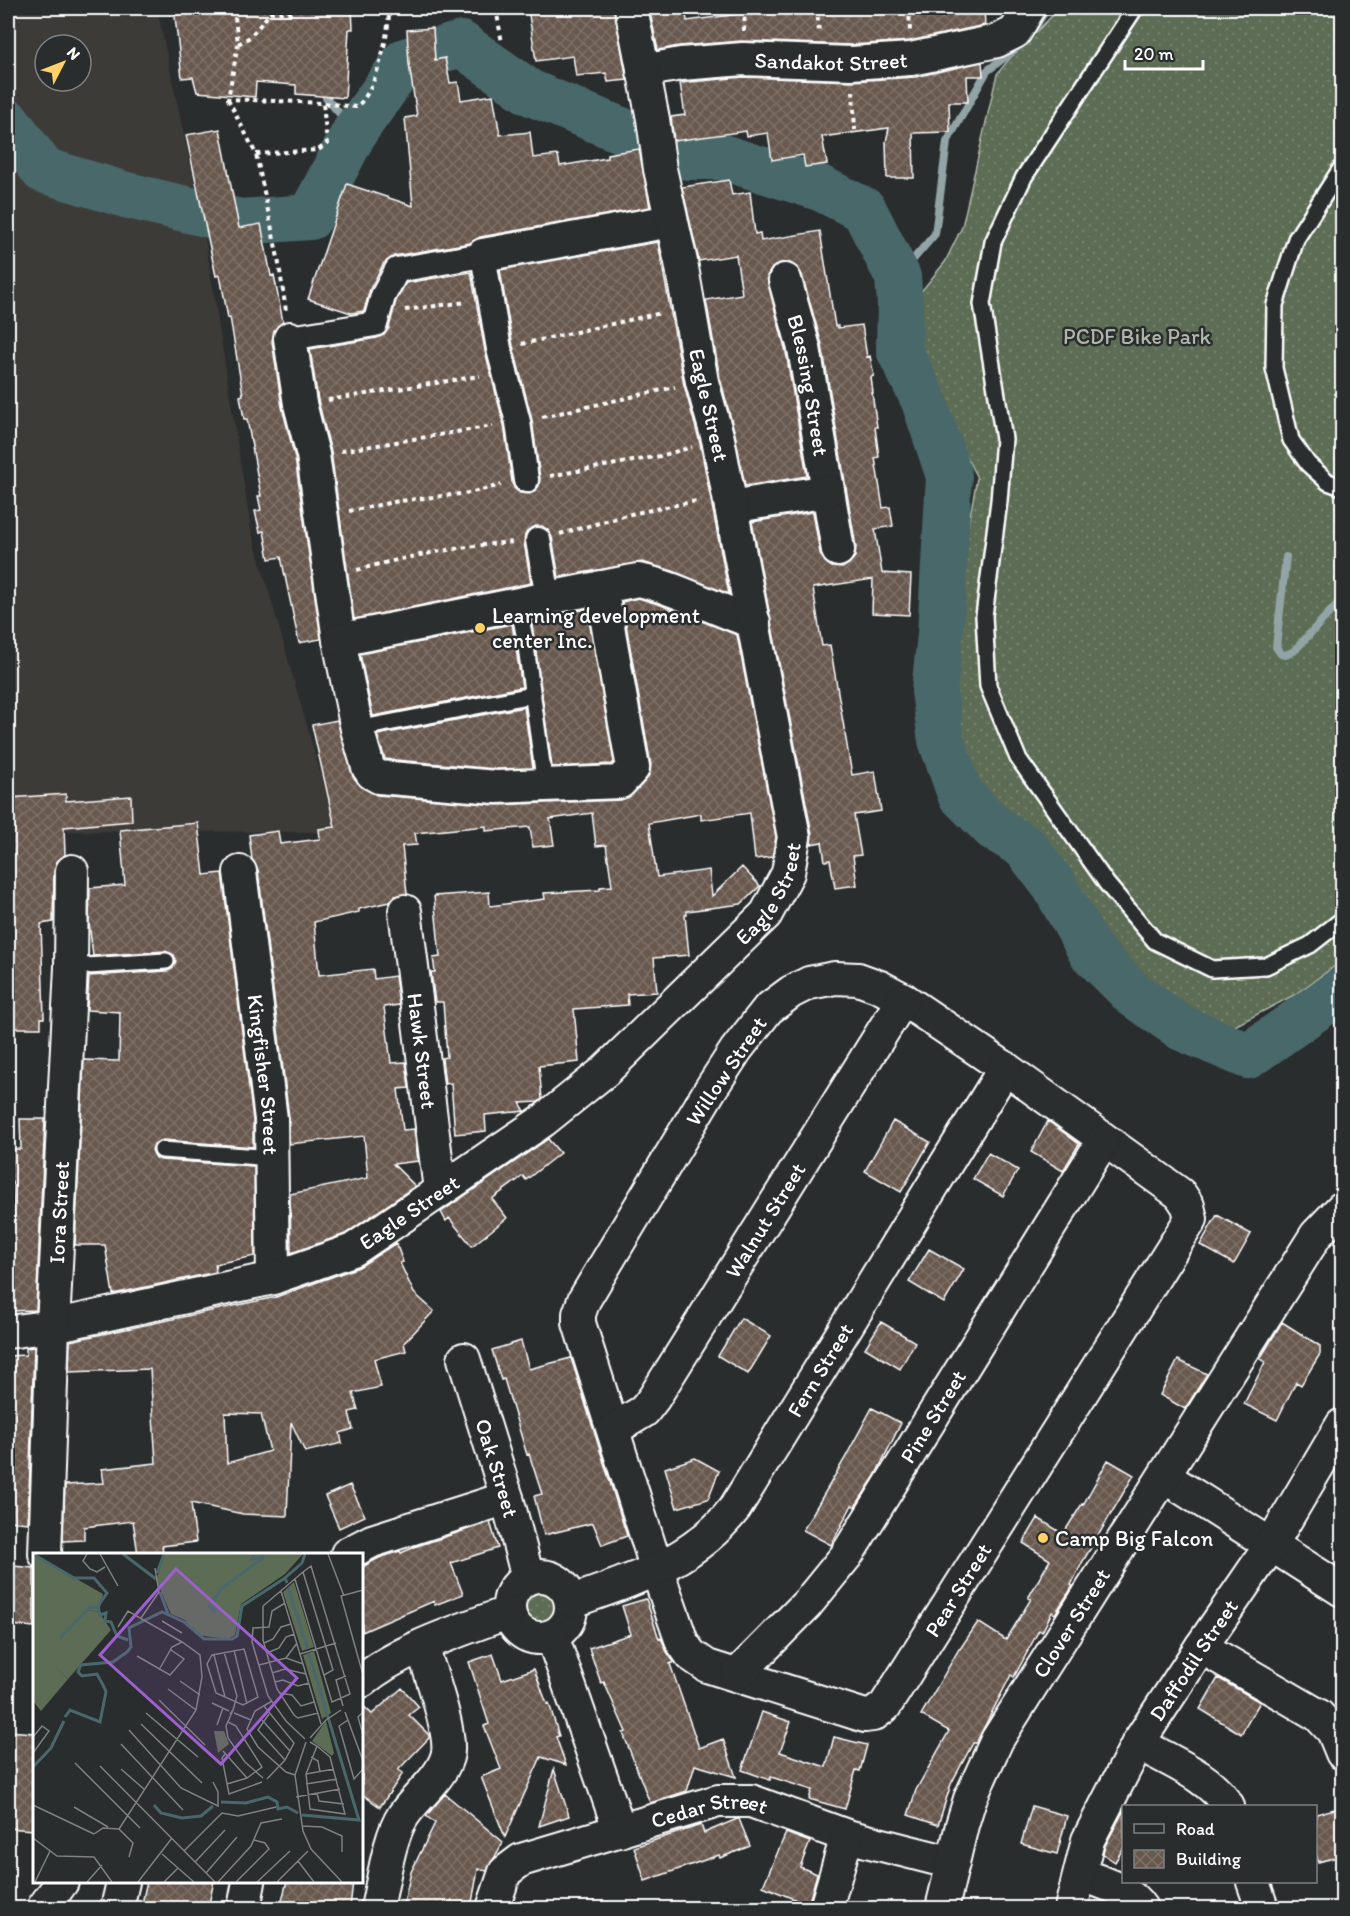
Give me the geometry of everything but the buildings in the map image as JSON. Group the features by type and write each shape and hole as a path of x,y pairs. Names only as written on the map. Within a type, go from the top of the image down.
{"street":[{"name":"Eagle Street","path":"8,1332 53,1326 273,1278 353,1250 544,1120 605,1071 766,914 788,873 794,837 718,439 702,382 681,261 660,169 653,119 630,8"},
{"name":"Sandakot Street","path":"643,71 681,64 743,59 851,63 911,59 997,41 1022,20"},
{"path":"601,586 633,768 620,782 496,787 378,777 372,773 368,767 357,729 339,640 313,455 300,404 290,338 375,324 383,296 397,270 671,221"},
{"path":"483,255 501,361 518,422 526,480"},
{"name":"Blessing Street","path":"785,280 804,348 837,550"},
{"path":"730,507 828,491"},
{"path":"538,540 549,597"},
{"path":"339,640 638,580 657,583 729,615 754,622"},
{"name":"Iora Street","path":"45,1553 53,1326 71,966 72,871"},
{"name":"Kingfisher Street","path":"240,872 271,1119 273,1278"},
{"name":"Hawk Street","path":"405,911 440,1190"},
{"name":"Willow Street","path":"657,1570 614,1429 581,1332 579,1323 581,1306 736,1050 768,1009 791,992 809,983 835,978 858,979 903,999 1005,1068 1103,1141 1180,1194 1188,1206 1191,1220"},
{"name":"Walnut Street","path":"614,1429 644,1411 659,1391 903,999"},
{"name":"Fern Street","path":"571,1602 657,1570 689,1552 722,1524 735,1508 1005,1068"},
{"name":"Pine Street","path":"737,1675 807,1604 846,1556 1103,1141"},
{"name":"Clover Street","path":"942,1908 970,1799 997,1740 1316,1235 1342,1208"},
{"name":"Pear Street","path":"657,1570 682,1642 692,1655 707,1666 865,1716 873,1715 885,1706 1191,1220"},
{"name":"Oak Street","path":"464,1359 507,1498 528,1578"},
{"name":"Daffodil Street","path":"1071,1908 1088,1840 1138,1743 1339,1440"},
{"path":"1165,1477 1342,1590"},
{"path":"349,1553 372,1541 507,1498"},
{"path":"542,1575 556,1580 566,1589 571,1602 570,1616 564,1628 552,1636 538,1638 525,1634 515,1625 509,1612 510,1598 517,1586 528,1578 542,1575"},
{"path":"363,1680 374,1670 422,1646 509,1612"},
{"path":"552,1636 620,1831"},
{"path":"377,1908 389,1853 402,1817 441,1768 447,1756 449,1740 422,1646"},
{"path":"1201,1647 1318,1715 1333,1731 1342,1753"},
{"path":"1138,1743 1210,1784 1227,1805"},
{"name":"Cedar Street","path":"494,1908 505,1872 521,1860 718,1801 751,1801 847,1836 952,1863"},
{"path":"826,1908 847,1836"},
{"path":"1080,1874 1125,1892 1136,1900 1141,1908"},
{"path":"43,1908 61,1883"},
{"path":"117,1908 123,1883"},
{"path":"244,1908 249,1883"},
{"path":"1254,1883 1262,1908"}],"lane":[{"path":"1136,8 1024,177 993,242 982,304 1004,439 999,501 984,616 988,686 1018,758 1107,884 1155,941 1212,969 1266,966 1310,945 1342,920"},
{"path":"1342,166 1296,239 1275,305 1274,368 1291,440 1308,464 1328,482 1342,487"},
{"path":"518,603 545,786"},
{"path":"357,729 533,695"},
{"path":"71,966 166,961"},
{"path":"162,1150 273,1158"}],"path":[{"path":"234,8 238,44 228,99 256,154 283,292"},
{"path":"238,44 250,37 271,12 293,13 297,8"},
{"path":"228,99 356,106 364,99 382,60 389,8"},
{"path":"496,8 502,43"},
{"path":"851,63 855,130"},
{"path":"256,154 323,148 327,144 323,103"},
{"path":"375,324 397,311 489,299"},
{"path":"300,404 501,361 688,306"},
{"path":"313,455 518,422 702,382"}],"shaded area":[{"path":"8,8 157,8 202,220 251,529 337,832 8,831"}],"green space":[{"name":"PCDF Bike Park","path":"1058,8 1342,8 1342,961 1294,995 1233,1027 1183,1011 1140,987 1076,902 957,764 936,700 977,478 911,347 911,304 945,262 962,227 997,74"},
{"path":"536,1582 546,1582 559,1589 566,1602 566,1612 559,1625 546,1632 536,1632 527,1628 520,1621 516,1612 516,1602 520,1593 527,1586"}],"waterway":[{"path":"1035,27 1047,8"},
{"path":"8,122 43,170 126,195 240,222 310,217 355,131 405,61 461,44 529,92 589,117 687,157 722,157 820,188 864,210 898,277 899,350 924,401 949,476 940,635 934,691 941,740 960,794 994,828 1025,847 1054,885 1091,952 1134,995 1182,1028 1248,1056 1342,990"},
{"path":"898,277 935,234 947,142 987,71 1020,45"},
{"path":"325,89 326,98 355,131"},
{"path":"1286,557 1276,647 1281,654 1286,655 1294,651 1342,599"}],"place":[{"name":"Learning development center Inc.","path":"480,628"},
{"name":"Camp Big Falcon","path":"1043,1538"}]}
